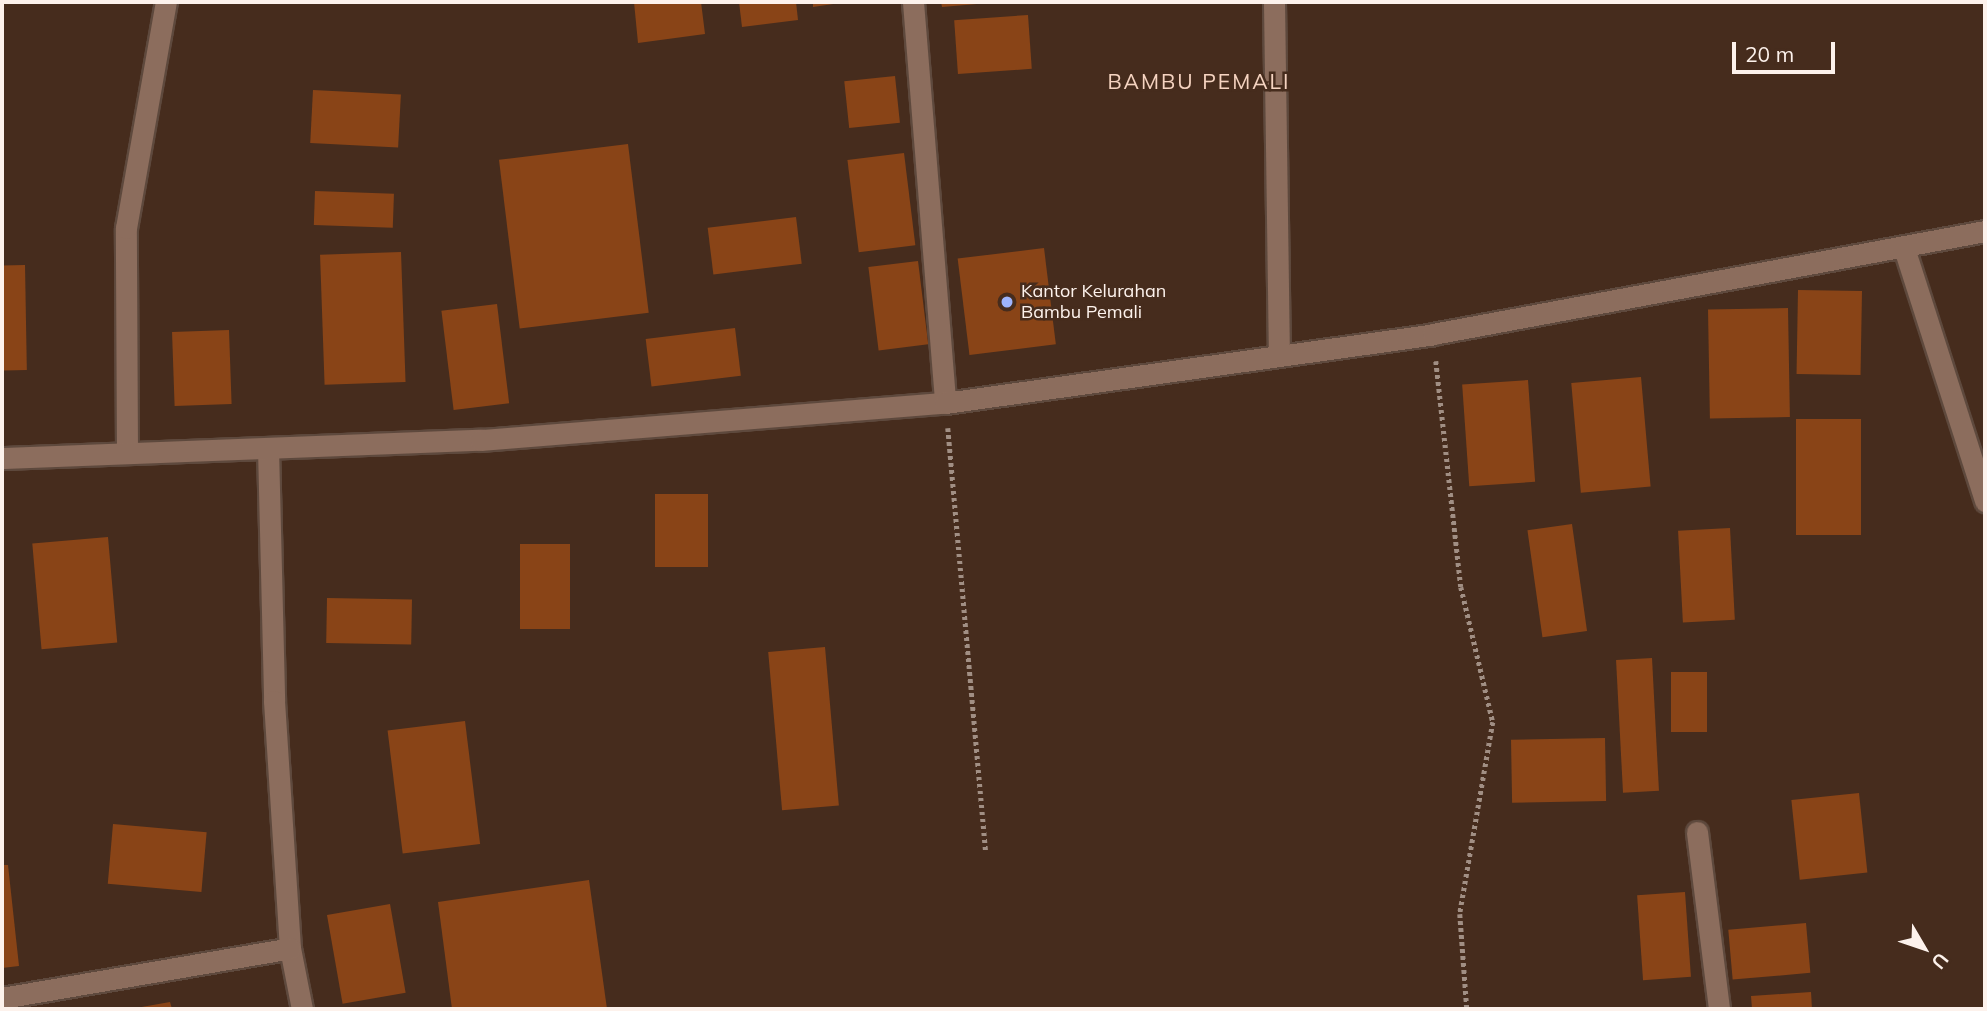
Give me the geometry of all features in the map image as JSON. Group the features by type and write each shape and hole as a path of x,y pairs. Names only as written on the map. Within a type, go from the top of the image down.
{"street":[{"path":"127,451 126,228 166,2"},
{"path":"913,2 945,403"},
{"path":"1274,2 1279,354"},
{"path":"2,458 127,451 268,448 742,424 945,403 1433,334 1985,231"},
{"path":"1904,248 1985,500"},
{"path":"268,448 274,701 290,948 302,1009"},
{"path":"1698,832 1719,1009"},
{"path":"2,998 290,948"}],"path":[{"path":"1433,334 1461,587 1493,722 1460,914 1467,1009"},
{"path":"945,403 986,852"}],"building":[{"path":"634,2 701,2 705,34 638,43"},
{"path":"739,2 796,2 798,20 742,27"},
{"path":"813,2 840,2 840,3 813,7"},
{"path":"941,2 977,2 977,4 942,7"},
{"path":"1028,15 1032,69 958,74 954,20"},
{"path":"895,76 900,123 849,128 844,81"},
{"path":"313,90 401,95 398,148 310,143"},
{"path":"628,144 649,313 520,329 499,160"},
{"path":"904,153 915,245 859,252 847,160"},
{"path":"315,191 394,194 393,228 314,225"},
{"path":"796,217 802,264 713,274 708,228"},
{"name":"Kantor Kelurahan Bambu Pemali","path":"1044,248 1056,344 969,355 958,259"},
{"path":"401,252 406,382 325,385 320,255"},
{"path":"918,261 928,344 879,350 868,267"},
{"path":"2,265 25,265 27,370 4,370"},
{"path":"1798,290 1862,291 1861,375 1797,374"},
{"path":"497,304 509,403 454,410 441,311"},
{"path":"1788,308 1790,417 1710,418 1708,309"},
{"path":"735,328 741,376 652,387 646,339"},
{"path":"229,330 232,404 175,406 172,332"},
{"path":"1641,377 1651,487 1581,493 1571,383"},
{"path":"1528,380 1535,482 1469,486 1462,385"},
{"path":"1796,419 1861,419 1861,535 1796,535"},
{"path":"655,494 708,494 708,567 655,567"},
{"path":"1572,524 1587,631 1542,637 1527,530"},
{"path":"1730,528 1735,620 1683,623 1678,531"},
{"path":"108,537 117,643 42,649 32,544"},
{"path":"520,544 570,544 570,629 520,629"},
{"path":"327,598 412,599 411,644 326,643"},
{"path":"825,647 839,805 782,810 768,652"},
{"path":"1652,658 1659,791 1623,793 1616,660"},
{"path":"1671,672 1707,672 1707,732 1671,732"},
{"path":"465,721 480,844 403,854 388,731"},
{"path":"1605,738 1606,801 1512,803 1511,740"},
{"path":"1859,793 1867,873 1800,880 1791,800"},
{"path":"113,824 207,832 201,892 108,884"},
{"path":"2,865 8,865 19,966 2,968"},
{"path":"589,880 607,1009 452,1009 438,902"},
{"path":"1685,892 1691,977 1643,980 1637,895"},
{"path":"390,904 406,993 343,1004 327,915"},
{"path":"1806,923 1810,973 1733,980 1728,930"},
{"path":"1811,992 1812,1009 1752,1009 1751,996"},
{"path":"170,1002 172,1009 136,1008"}],"place":[{"name":"Kantor Kelurahan Bambu Pemali","path":"1007,302"}],"district":[{"name":"BAMBU PEMALI","path":"1199,81"}]}
